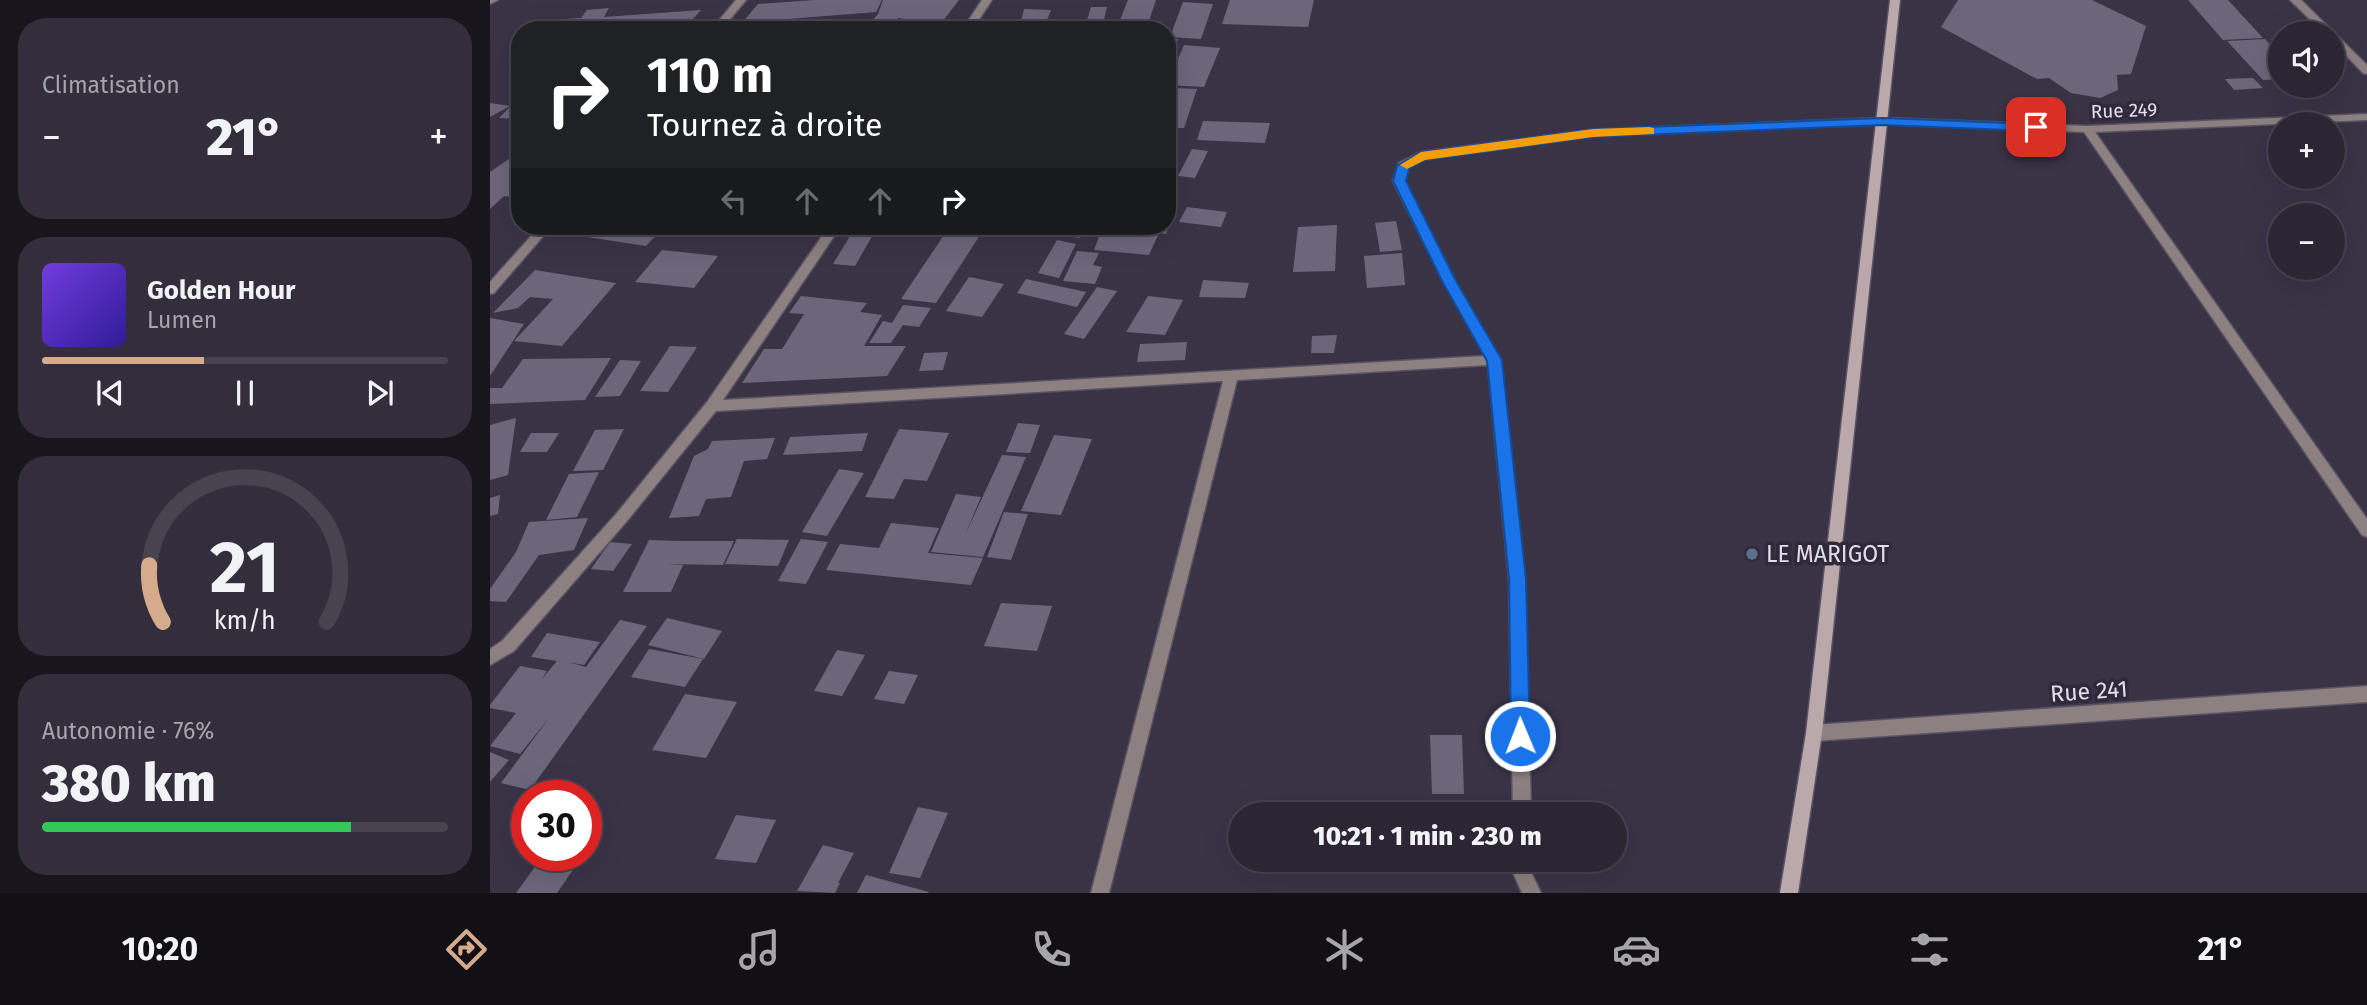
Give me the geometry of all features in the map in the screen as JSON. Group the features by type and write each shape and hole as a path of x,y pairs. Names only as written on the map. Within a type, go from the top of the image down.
{"street":[{"path":"724,21 741,0"},
{"path":"973,21 987,0"},
{"path":"1789,893 1814,733 1895,0"},
{"path":"2295,0 2317,21"},
{"path":"2345,49 2367,71"},
{"name":"Rue 249","path":"1494,360 1449,281 1399,181 1404,166 1421,156 1593,133 1883,121 2087,129 2367,117"},
{"path":"2087,129 2367,531"},
{"path":"490,290 538,235"},
{"path":"490,658 508,646 622,517 712,406 829,235"},
{"path":"712,406 1494,360 1517,579 1522,802"},
{"path":"1100,893 1231,376"},
{"name":"Rue 241","path":"1814,733 2367,694"},
{"path":"1523,872 1532,893"}],"building":[{"path":"814,0 882,0 876,12 775,21 744,21 758,4"},
{"path":"883,0 959,0 943,21 903,21 905,19 898,18 896,21 872,21 878,14"},
{"path":"1128,0 1156,0 1149,21 1120,21"},
{"path":"1230,0 1314,0 1308,27 1222,24"},
{"path":"1958,0 2092,0 2146,26 2131,74 2117,75 2118,90 2100,98 2071,93 2049,78 2037,79 1941,27"},
{"path":"2188,0 2228,0 2263,38 2223,40"},
{"path":"1183,2 1213,4 1201,39 1176,37 1176,21"},
{"path":"1091,7 1107,7 1104,21 1087,21"},
{"path":"609,8 604,17 701,10 691,21 547,21 581,18 587,10"},
{"path":"1024,9 1051,10 1047,21 1021,21"},
{"path":"2265,39 2268,42 2268,80 2263,80 2227,41"},
{"path":"1184,45 1220,48 1204,87 1176,85 1176,64"},
{"path":"2253,78 2263,88 2234,90 2225,79"},
{"path":"1176,88 1197,89 1184,128 1176,128"},
{"path":"490,103 510,106 490,117"},
{"path":"510,107 511,107 511,119 499,118"},
{"path":"1203,121 1270,123 1265,143 1197,140"},
{"path":"1192,149 1208,151 1195,178 1178,176"},
{"path":"511,157 511,197 504,196 490,209 490,172"},
{"path":"1187,207 1227,212 1221,227 1179,222"},
{"path":"1396,221 1402,250 1380,252 1375,223"},
{"path":"1337,225 1335,271 1293,272 1298,227"},
{"path":"589,235 656,235 646,246 587,237"},
{"path":"851,235 873,235 855,266 833,264"},
{"path":"944,235 980,235 936,303 901,299"},
{"path":"1059,235 1082,235 1080,238"},
{"path":"1100,235 1158,235 1149,255 1094,250"},
{"path":"1057,240 1076,244 1059,278 1038,273"},
{"path":"662,250 718,256 694,288 635,282"},
{"path":"1077,251 1099,253 1093,265 1102,267 1095,284 1063,281"},
{"path":"1402,253 1405,285 1367,288 1364,256"},
{"path":"535,270 616,283 562,346 514,341 553,299 530,297 518,308 493,313"},
{"path":"969,277 1004,284 982,317 946,311"},
{"path":"1026,279 1086,292 1077,307 1017,293"},
{"path":"1203,280 1249,283 1245,298 1199,297"},
{"path":"1097,287 1117,291 1084,339 1064,334"},
{"path":"801,296 867,303 860,312 882,315 864,346 906,346 887,376 742,383 764,349 782,349 804,314 789,313"},
{"path":"1148,296 1183,300 1165,335 1126,332"},
{"path":"903,305 931,308 919,327 903,325 891,343 869,343 883,321 892,323"},
{"path":"490,318 524,324 490,376"},
{"path":"1337,335 1334,353 1311,353 1312,336"},
{"path":"1187,342 1185,360 1137,362 1140,344"},
{"path":"670,346 697,347 668,392 640,391"},
{"path":"948,352 943,370 919,371 924,353"},
{"path":"611,358 585,400 490,404 490,388 502,388 523,359"},
{"path":"620,360 641,361 620,396 595,397"},
{"path":"516,418 508,475 490,480 490,425"},
{"path":"1018,423 1040,425 1030,453 1006,452"},
{"path":"624,429 603,470 573,471 595,430"},
{"path":"899,429 949,433 927,481 904,479 894,499 865,497"},
{"path":"531,433 559,433 547,452 520,452"},
{"path":"868,433 862,451 783,455 790,437"},
{"path":"1054,435 1092,439 1061,515 1021,511"},
{"path":"775,438 767,459 744,461 731,497 706,499 699,516 669,518 694,456 708,449 712,441"},
{"path":"1002,455 1026,457 983,557 931,552 956,494 981,497 965,535"},
{"path":"839,469 864,473 827,536 802,532"},
{"path":"599,472 577,517 546,520 569,474"},
{"path":"500,495 498,514 490,516 490,498"},
{"path":"1004,512 1028,514 1011,560 987,557"},
{"path":"588,518 574,550 539,555 506,602 490,601 490,589 516,552 529,522"},
{"path":"891,523 939,528 928,553 983,558 971,585 826,570 840,544 879,548"},
{"path":"737,539 789,540 778,566 725,564"},
{"path":"801,539 828,542 806,584 778,581"},
{"path":"649,540 734,541 723,565 667,564 683,565 671,592 623,592"},
{"path":"610,542 632,544 613,571 591,569"},
{"path":"1001,603 1052,606 1037,651 984,646"},
{"path":"667,618 722,631 704,659 648,645"},
{"path":"620,620 647,626 537,780 511,780 511,785 501,783 549,718 520,754 490,746 516,713 490,708 490,705 520,666 547,671 542,679 557,661 531,657 547,633 600,642 584,665 568,662 586,667"},
{"path":"649,649 703,659 685,687 631,677"},
{"path":"837,650 865,655 842,696 814,691"},
{"path":"889,671 918,675 904,704 874,699"},
{"path":"685,694 737,702 706,758 652,750"},
{"path":"1430,735 1462,735 1464,794 1432,794"},
{"path":"490,752 509,760 490,782"},
{"path":"918,807 948,813 920,878 889,873"},
{"path":"736,815 776,820 756,863 715,859"},
{"path":"823,845 854,853 835,893 797,891"},
{"path":"532,871 572,871 557,893 516,893"},
{"path":"866,875 929,892 857,893"}],"slow traffic":[{"path":"1407,165 1421,156 1593,133 1649,131"}],"place":[{"name":"LE MARIGOT","path":"1752,554"}],"route":[{"path":"1520,736 1517,579 1494,360 1449,281 1399,181 1404,166 1421,156 1593,133 1883,121 2036,127"}]}
